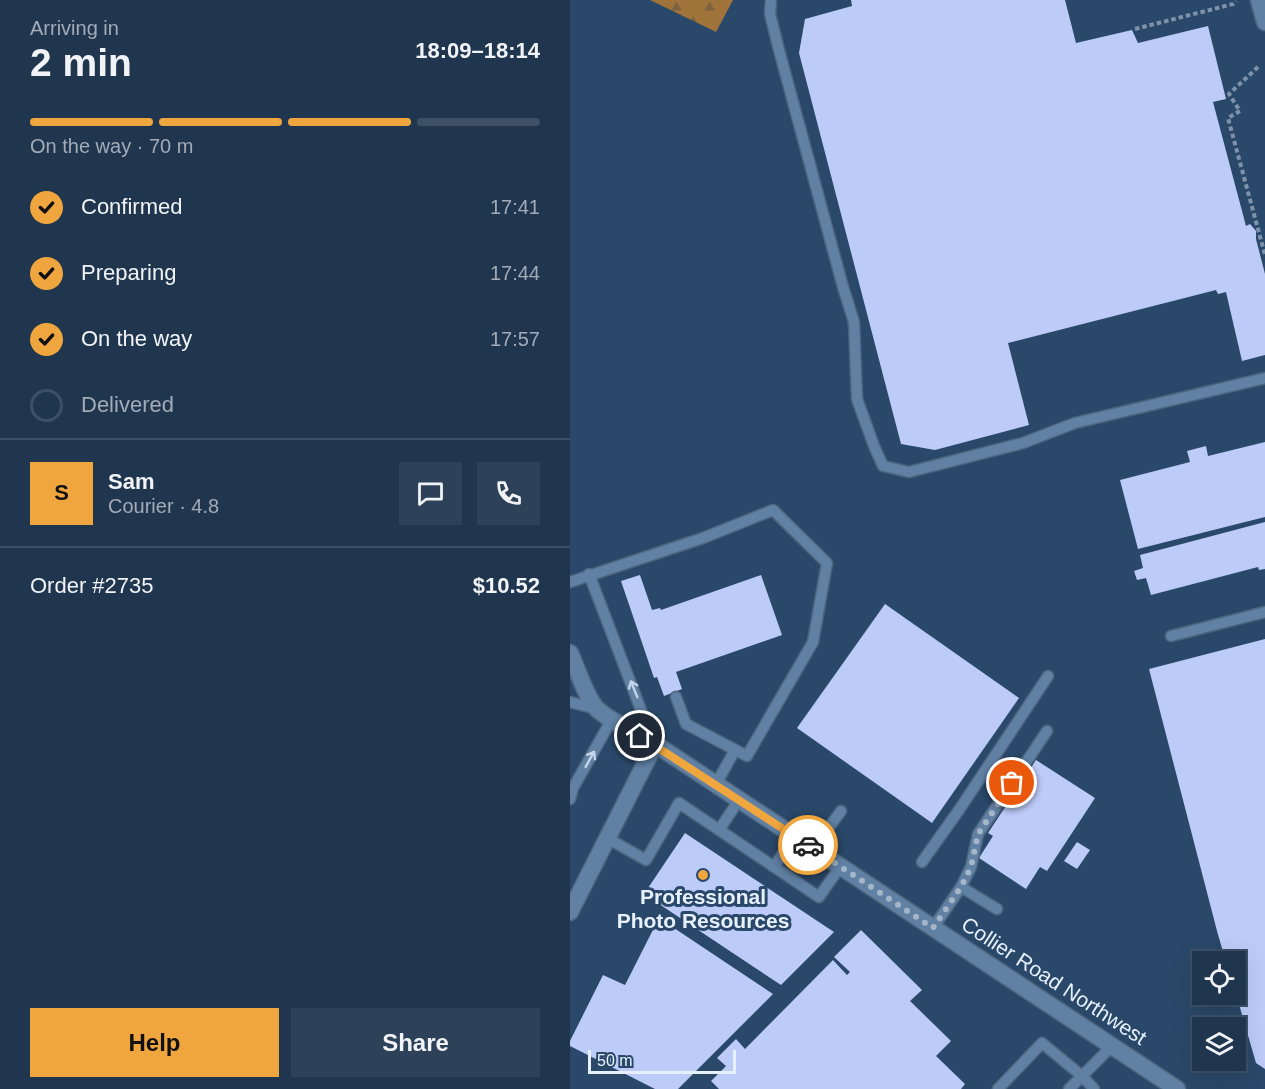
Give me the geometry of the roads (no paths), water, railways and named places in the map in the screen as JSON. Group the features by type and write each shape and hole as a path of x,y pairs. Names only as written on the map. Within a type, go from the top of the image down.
{"street":[{"path":"1259,0 1265,22"},
{"name":"Collier Road Northwest","path":"570,653 590,699 597,709 716,784 1177,1089"},
{"path":"570,912 654,744"}],"lane":[{"path":"771,0 770,14 779,50 854,322 857,399 883,466 909,472 1023,443 1075,423 1265,378"},
{"path":"570,582 703,538 773,510 827,563 813,642 747,756 686,724 676,697"},
{"path":"589,574 654,744"},
{"path":"1171,636 1265,612"},
{"path":"922,862 1048,676"},
{"path":"570,702 597,709"},
{"path":"570,800 573,788 612,719"},
{"path":"933,928 961,887 971,867 978,834 1047,731"},
{"path":"716,784 735,750"},
{"path":"719,830 739,800"},
{"path":"607,838 646,860 679,803 819,897 840,867"},
{"path":"813,849 840,811"},
{"path":"774,867 794,836"},
{"path":"961,887 997,909"},
{"path":"998,1089 1042,1043 1094,1089"},
{"path":"1069,1089 1112,1046"}],"place":[{"name":"Professional Photo Resources","path":"703,875"}]}
